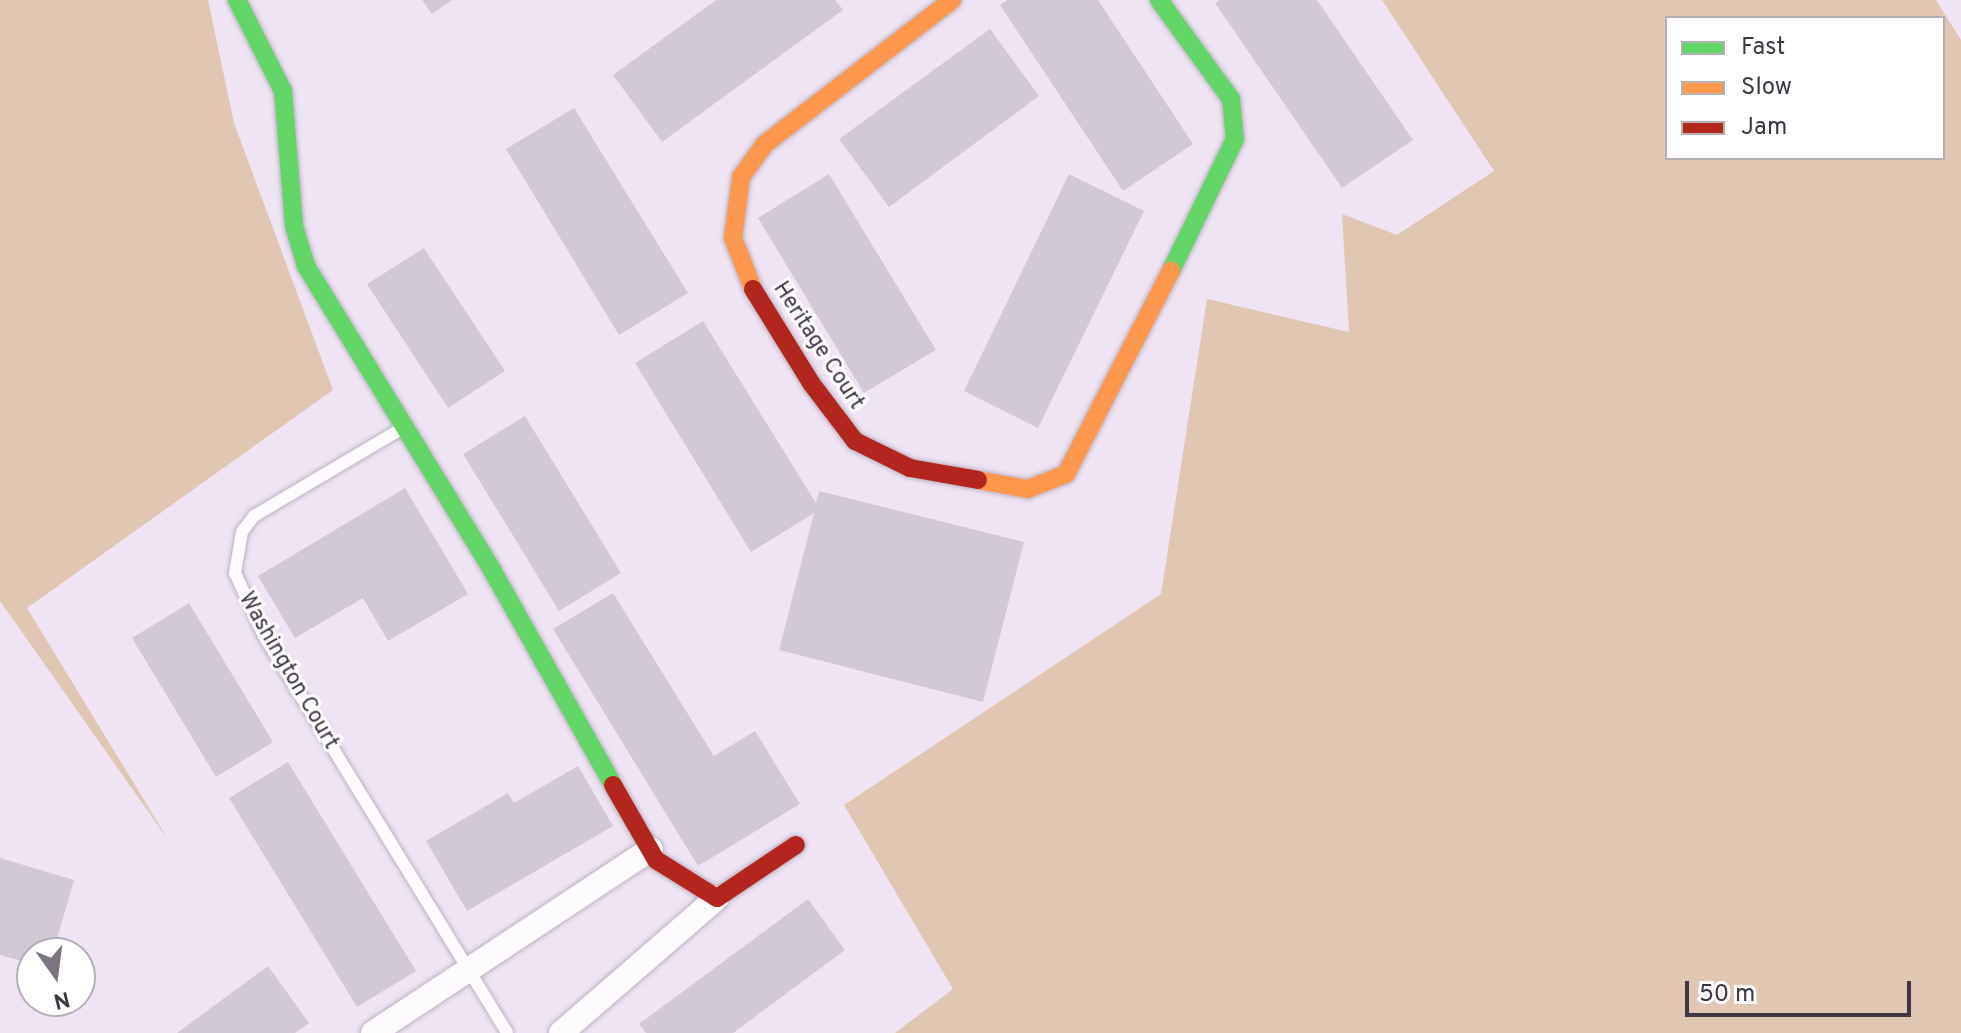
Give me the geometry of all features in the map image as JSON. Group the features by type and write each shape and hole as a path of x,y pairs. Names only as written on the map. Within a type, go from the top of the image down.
{"street":[{"path":"237,0 268,52 283,91 298,246 402,429 492,570 656,860 717,898"},
{"name":"Heritage Court","path":"952,0 765,144 741,177 733,207 733,238 746,277 818,394 855,441 910,468 1028,489 1048,485 1066,474 1098,419 1235,139 1231,99 1159,0"},
{"path":"561,1033 717,898 796,845"},
{"path":"373,1033 651,849"}],"lane":[{"name":"Washington Court","path":"402,429 254,516 242,532 235,573 264,636 507,1033"}],"shaded area":[{"path":"0,0 208,0 234,123 333,390 27,608 169,841 0,601"},
{"path":"1382,0 1936,0 1961,40 1961,1033 895,1033 953,989 844,805 1161,594 1207,299 1349,332 1342,214 1397,235 1494,171"}],"building":[{"path":"422,0 452,0 432,14"},
{"path":"716,0 835,0 843,10 662,142 613,75"},
{"path":"1007,0 1098,0 1193,144 1123,191 1000,5"},
{"path":"1219,0 1317,0 1413,140 1342,188 1215,3"},
{"path":"990,29 1039,96 889,207 839,139"},
{"path":"574,108 688,293 619,335 506,149"},
{"path":"829,174 936,350 864,393 758,218"},
{"path":"1069,174 1144,211 1038,428 964,391"},
{"path":"424,248 505,371 448,408 367,284"},
{"path":"703,321 816,503 819,491 1024,542 983,702 779,650 814,513 751,552 635,363"},
{"path":"525,416 621,573 559,611 463,454"},
{"path":"405,488 468,594 388,641 363,598 295,638 258,576"},
{"path":"613,593 714,756 755,731 800,804 698,866 553,629"},
{"path":"189,603 273,742 216,777 132,638"},
{"path":"288,762 416,971 357,1007 229,798"},
{"path":"578,766 613,826 467,911 426,841 508,793 514,803"},
{"path":"0,858 74,880 58,937 16,937 16,960 0,955"},
{"path":"808,899 845,950 733,1033 646,1033 639,1024"},
{"path":"268,966 309,1023 295,1033 177,1033"}],"traffic: fast":[{"path":"237,0 283,91 294,226 306,266 492,570 613,785"},
{"path":"1159,0 1231,99 1235,139 1171,271"}],"traffic: slow":[{"path":"753,289 733,238 741,177 765,144 952,0"},
{"path":"978,480 1028,489 1066,474 1171,271"}],"traffic: jam":[{"path":"753,289 811,383 855,441 910,468 978,480"},
{"path":"613,785 656,860 717,898 796,845"}]}
